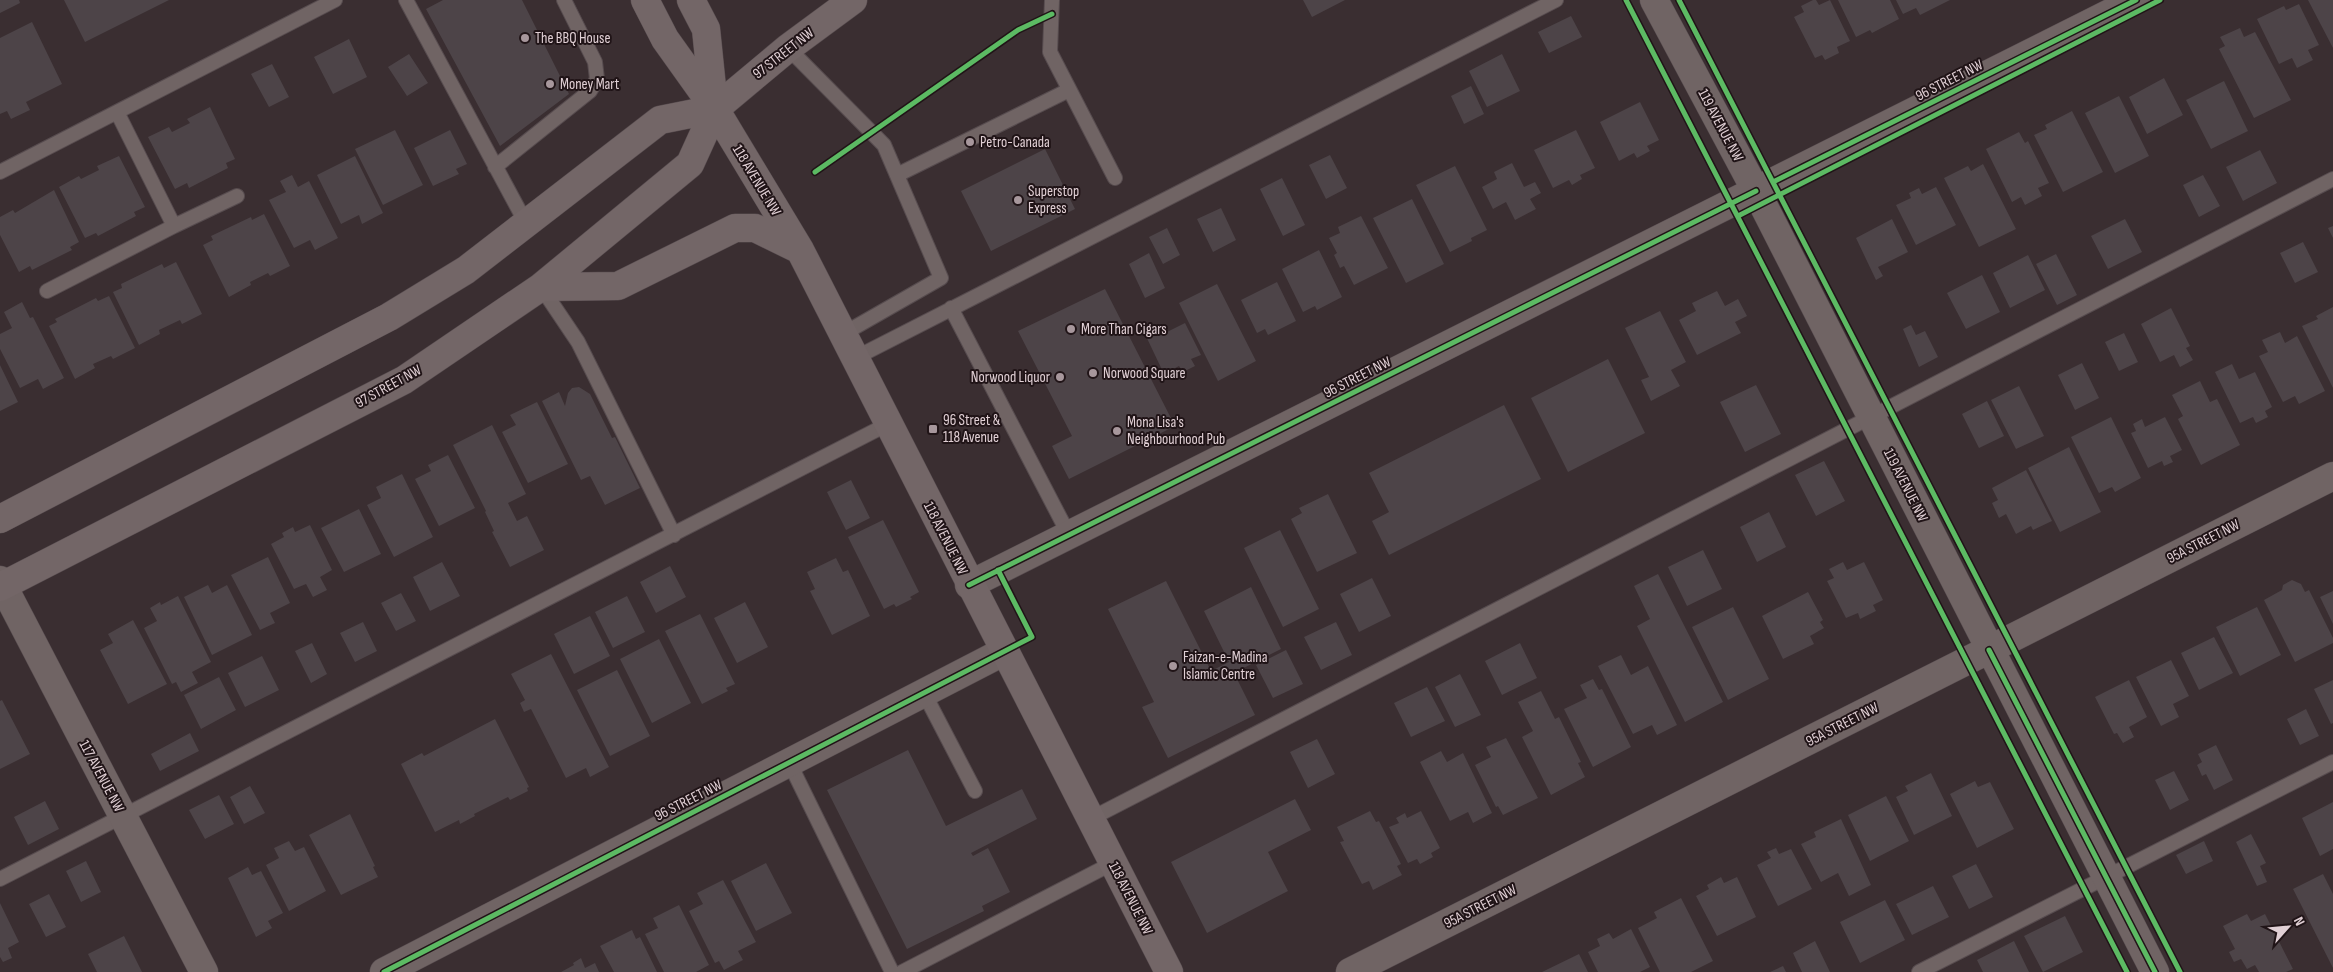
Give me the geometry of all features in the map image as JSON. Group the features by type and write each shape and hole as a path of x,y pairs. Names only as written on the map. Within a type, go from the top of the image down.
{"main road":[{"name":"118 AVENUE NW","path":"645,0 665,39 714,109 800,250 1003,652 1169,972"},
{"name":"118 AVENUE NW","path":"691,0 706,29 714,109"},
{"name":"97 STREET NW","path":"1,584 404,380 541,287 690,164 714,109 788,48 853,0"},
{"name":"97 STREET NW","path":"0,519 389,317 466,270 527,225 660,120 714,109"},
{"path":"541,287 618,286 734,228 755,228 800,250"}],"street":[{"name":"119 AVENUE NW","path":"1654,0 1765,186 1870,416 2155,972"},
{"name":"96 STREET NW","path":"969,585 2136,0"},
{"name":"95A STREET NW","path":"1350,972 2333,476"},
{"name":"117 AVENUE NW","path":"1,584 204,972"},
{"name":"96 STREET NW","path":"384,972 1003,652"}],"lane":[{"path":"0,172 335,0"},
{"path":"406,0 527,225"},
{"path":"495,167 590,91 597,79 596,62 564,0"},
{"path":"1052,0 1050,52 1115,178"},
{"path":"849,346 951,308 1556,0"},
{"path":"788,48 884,145 941,278 849,346"},
{"path":"897,175 1069,90"},
{"path":"117,112 174,226"},
{"path":"1090,819 2333,179"},
{"path":"46,291 237,196"},
{"path":"541,287 578,342 674,535"},
{"path":"951,308 1069,535"},
{"path":"0,879 888,424"},
{"path":"924,693 975,791"},
{"path":"788,762 892,972"},
{"path":"1919,972 2333,762"},
{"path":"902,972 1113,863"}],"building":[{"path":"0,0 19,0 20,3 0,13"},
{"path":"64,0 169,0 85,42"},
{"path":"443,0 522,0 569,94 500,146 426,9"},
{"path":"1303,0 1345,0 1312,17"},
{"path":"1816,0 1819,5 1830,0 1850,41 1837,47 1839,53 1825,60 1822,55 1815,58 1794,17 1804,12 1801,6"},
{"path":"1838,0 1890,0 1899,19 1872,33 1870,30 1856,37"},
{"path":"1896,0 1950,0 1920,15 1916,8 1903,14"},
{"path":"2308,0 2333,0 2333,48"},
{"path":"2299,4 2319,45 2308,50 2313,60 2297,68 2292,58 2279,64 2257,19 2284,6 2286,10"},
{"path":"1571,16 1582,37 1549,53 1538,32"},
{"path":"32,22 62,84 26,102 30,110 11,119 7,111 0,114 0,38"},
{"path":"2240,28 2244,37 2255,32 2291,100 2254,118 2219,49 2225,46 2220,37"},
{"path":"349,39 367,77 333,94 314,57"},
{"path":"409,54 428,83 407,96 388,67"},
{"path":"1502,54 1520,91 1487,107 1469,71"},
{"path":"272,64 289,97 269,107 251,74"},
{"path":"2164,78 2183,115 2147,134 2129,97"},
{"path":"2224,81 2248,131 2211,149 2186,100"},
{"path":"1471,86 1484,114 1464,124 1451,96"},
{"path":"2119,96 2149,156 2115,173 2085,113"},
{"path":"1640,102 1659,140 1647,146 1650,151 1637,158 1634,153 1619,161 1600,122"},
{"path":"210,107 235,159 226,163 228,168 189,188 187,183 175,189 148,137 169,127 172,132 190,123 187,119"},
{"path":"2072,111 2103,172 2063,192 2034,135 2047,129 2045,125"},
{"path":"395,130 423,185 383,205 355,149"},
{"path":"450,130 467,164 456,169 459,174 433,186 414,148"},
{"path":"1576,130 1595,168 1580,175 1582,179 1572,185 1569,180 1553,188 1534,150"},
{"path":"2019,132 2025,143 2028,141 2049,183 2038,188 2042,196 2025,205 2021,197 2012,202 1986,149"},
{"name":"Superstop Express","path":"1045,149 1075,209 991,251 961,191"},
{"path":"2260,150 2277,183 2243,201 2226,167"},
{"path":"1330,155 1347,188 1326,199 1309,165"},
{"path":"119,156 145,207 134,212 136,216 98,236 96,233 85,238 59,187 79,176 81,179 99,170 97,166"},
{"path":"355,156 383,213 362,224 359,215 341,224 317,175"},
{"path":"1512,163 1524,187 1535,182 1541,193 1530,199 1536,209 1515,220 1506,202 1493,209 1482,187 1497,179 1494,172"},
{"path":"1983,164 2016,229 1979,247 1944,178 1968,166 1971,171"},
{"path":"1455,166 1487,230 1471,238 1472,241 1450,252 1416,185"},
{"path":"292,175 298,187 309,181 338,238 315,250 310,240 294,248 269,200 286,192 280,181"},
{"path":"2203,175 2220,206 2199,217 2183,185"},
{"path":"1282,178 1305,225 1283,236 1260,189"},
{"path":"1936,187 1956,225 1916,245 1896,205 1911,198 1909,193 1919,188 1922,194"},
{"path":"54,190 79,242 70,247 72,250 32,270 30,266 19,272 0,235 0,217 13,210 15,213"},
{"path":"1412,199 1444,264 1406,283 1373,218"},
{"path":"1221,208 1236,240 1213,252 1197,219"},
{"path":"264,214 290,266 270,276 268,273 250,282 251,285 229,297 203,245 213,240 211,236 251,217 252,220"},
{"path":"1361,216 1388,268 1354,285 1344,266 1340,268 1334,255 1337,253 1329,238 1340,233 1338,227"},
{"path":"1892,219 1908,252 1878,267 1883,276 1876,280 1856,238"},
{"path":"2125,219 2142,252 2108,269 2091,236"},
{"path":"2333,226 2333,238 2328,228"},
{"path":"1167,228 1180,255 1163,264 1149,237"},
{"path":"2303,242 2318,272 2295,283 2280,253"},
{"path":"1319,250 1342,297 1317,310 1315,306 1303,312 1282,269"},
{"path":"1149,253 1165,288 1145,298 1129,264"},
{"path":"2056,254 2077,295 2057,305 2036,264"},
{"path":"2028,255 2045,290 2010,308 1993,273"},
{"path":"176,262 202,314 182,324 180,320 159,330 160,334 139,345 113,292 122,288 121,284 162,264 164,268"},
{"path":"1982,275 2000,312 1966,329 1947,293"},
{"path":"1277,282 1296,321 1268,335 1265,329 1257,333 1241,300"},
{"path":"1217,284 1256,361 1218,381 1179,303"},
{"path":"1105,289 1175,426 1069,479 1052,446 1072,436 1018,331"},
{"path":"1717,291 1725,306 1738,299 1747,316 1735,322 1741,333 1697,355 1679,320 1696,311 1692,303"},
{"path":"109,296 135,348 113,359 111,356 93,364 95,368 75,379 49,326 57,322 55,319 96,298 98,301"},
{"path":"22,302 30,318 33,317 64,378 43,389 38,379 20,388 0,349 0,334 12,328 4,312"},
{"path":"2333,307 2333,388 2302,326 2318,319 2316,316"},
{"path":"2171,308 2190,346 2186,348 2193,360 2180,367 2174,355 2160,362 2141,324"},
{"path":"1660,311 1686,362 1671,370 1680,386 1651,401 1641,380 1649,377 1625,328"},
{"path":"1185,323 1201,355 1191,359 1195,366 1183,372 1179,366 1164,374 1144,332 1161,324 1165,333"},
{"path":"1911,325 1916,335 1925,331 1938,357 1919,367 1903,329"},
{"path":"2280,332 2285,343 2297,336 2325,391 2299,404 2295,396 2283,402 2259,356 2268,352 2262,340"},
{"path":"2124,333 2138,362 2119,371 2105,342"},
{"path":"1608,359 1645,433 1568,472 1531,398"},
{"path":"2082,363 2099,398 2075,410 2058,375"},
{"path":"2232,364 2239,379 2255,372 2272,407 2265,411 2268,417 2256,423 2253,417 2240,423 2215,372"},
{"path":"0,365 18,402 0,411"},
{"path":"2200,381 2210,402 2217,399 2240,445 2201,465 2178,419 2183,416 2172,395"},
{"path":"1756,385 1781,434 1745,452 1720,402"},
{"path":"2019,386 2044,436 2016,449 1991,400"},
{"path":"579,387 590,394 612,438 615,437 640,488 605,505 590,476 581,480 542,401 559,392 565,406 568,393 572,388"},
{"path":"1987,401 2004,436 1979,448 1962,414"},
{"path":"537,402 568,464 528,483 502,432 516,425 510,415"},
{"path":"1504,405 1541,479 1389,555 1372,521 1389,512 1369,473"},
{"path":"2111,417 2141,478 2115,492 2112,487 2099,493 2071,437"},
{"path":"2165,417 2182,450 2170,456 2173,462 2164,466 2162,461 2148,468 2131,433 2136,431 2133,424 2142,419 2145,427"},
{"path":"492,425 526,494 508,503 517,521 527,516 544,550 510,567 492,532 494,531 486,511 453,445"},
{"path":"2069,447 2101,512 2060,532 2028,468"},
{"path":"448,455 475,508 439,526 415,479 431,471 428,465"},
{"path":"1824,461 1845,501 1816,516 1795,475"},
{"path":"2026,470 2052,521 2033,530 2031,526 2016,534 2006,514 1999,518 1992,503 1998,500 1992,488"},
{"path":"402,474 433,537 394,557 367,505 381,498 376,487"},
{"path":"851,480 870,518 846,530 827,492"},
{"path":"1328,494 1357,553 1317,572 1291,519 1302,513 1299,508"},
{"path":"359,509 381,554 344,572 321,528"},
{"path":"1769,512 1786,547 1757,562 1740,527"},
{"path":"883,520 919,592 910,597 912,599 896,607 894,604 884,609 848,537"},
{"path":"310,525 332,570 320,577 327,590 313,597 306,584 294,589 271,544 284,537 282,533 293,527 295,532"},
{"path":"1280,530 1319,609 1283,627 1244,548"},
{"path":"1703,550 1722,589 1687,606 1668,567"},
{"path":"268,557 290,603 270,613 275,623 260,630 231,575"},
{"path":"836,558 843,572 848,570 870,616 832,635 810,591 815,589 807,572"},
{"path":"442,562 460,596 430,611 413,577"},
{"path":"1843,562 1847,570 1864,562 1883,600 1873,605 1876,611 1860,619 1858,613 1846,618 1827,581 1834,578 1829,569"},
{"path":"670,566 686,597 656,613 640,582"},
{"path":"1658,574 1723,702 1685,722 1637,626 1650,619 1634,586"},
{"path":"1372,578 1391,616 1359,632 1340,594"},
{"path":"2292,580 2301,584 2305,592 2309,590 2333,638 2333,643 2295,662 2264,600 2282,590 2283,585"},
{"name":"Faizan-e-Madina Islamic Centre","path":"1166,581 1211,671 1229,662 1204,611 1251,587 1281,649 1234,673 1255,715 1168,758 1142,707 1154,702 1108,609"},
{"path":"208,585 212,593 227,585 252,635 212,655 184,597"},
{"path":"2333,591 2333,624 2320,597"},
{"path":"1808,592 1823,620 1820,622 1824,628 1810,636 1814,644 1783,659 1762,616"},
{"path":"401,593 416,621 396,631 381,603"},
{"path":"178,596 211,662 192,672 198,683 181,692 176,682 172,684 144,628 157,621 150,608 160,602 161,605"},
{"path":"627,596 645,632 613,648 595,612"},
{"path":"745,602 768,647 737,663 714,618"},
{"path":"1733,607 1769,679 1728,700 1692,627"},
{"path":"2257,607 2281,655 2240,676 2216,627"},
{"path":"700,614 735,684 726,688 728,691 702,704 665,631"},
{"path":"590,616 610,656 574,674 554,634"},
{"path":"133,620 167,684 128,704 100,650 113,643 108,634"},
{"path":"363,622 377,651 355,662 340,633"},
{"path":"1336,622 1352,655 1321,670 1304,637"},
{"path":"2214,637 2233,673 2199,690 2181,653"},
{"path":"659,639 691,703 652,723 620,659"},
{"path":"312,643 327,674 311,683 295,651"},
{"path":"1520,643 1537,678 1502,695 1485,661"},
{"path":"1286,650 1303,684 1273,698 1256,665"},
{"path":"551,654 609,767 590,777 586,768 566,778 531,709 524,712 520,703 525,700 511,674"},
{"path":"1621,655 1631,675 1648,666 1677,725 1657,735 1652,725 1633,734 1598,666"},
{"path":"262,656 279,690 245,707 228,673"},
{"path":"2171,660 2189,696 2173,704 2179,717 2161,726 2136,677"},
{"path":"617,670 650,736 610,756 577,690"},
{"path":"1460,674 1481,715 1455,727 1435,687"},
{"path":"219,677 236,710 201,729 184,695"},
{"path":"1593,679 1599,690 1602,689 1631,747 1593,767 1564,709 1587,698 1580,685"},
{"path":"2129,680 2147,717 2129,727 2134,737 2123,743 2117,733 2114,734 2095,697"},
{"path":"2333,680 2333,723 2331,724 2314,689"},
{"path":"1427,687 1445,721 1411,737 1394,703"},
{"path":"1541,691 1555,719 1559,717 1581,762 1578,763 1585,777 1551,795 1522,737 1533,731 1518,702"},
{"path":"2,700 30,754 0,769 0,701"},
{"path":"2306,709 2319,736 2300,745 2287,719"},
{"path":"495,719 529,787 527,788 528,791 510,800 508,797 474,814 475,816 460,824 459,820 435,832 401,764 422,753 424,756"},
{"path":"190,733 199,751 160,771 151,754"},
{"path":"1506,738 1538,798 1503,815 1498,806 1496,807 1475,765 1491,757 1486,747"},
{"path":"1317,739 1335,774 1308,788 1290,752"},
{"path":"2216,745 2233,780 2214,790 2206,774 2202,776 2197,765 2202,762 2198,754"},
{"path":"908,750 946,826 1022,789 1037,819 971,853 973,856 988,848 1010,892 982,906 984,911 907,949 827,790"},
{"path":"1441,751 1447,762 1463,753 1492,813 1473,823 1468,812 1450,821 1420,762"},
{"path":"2174,771 2189,800 2170,810 2155,780"},
{"path":"1931,773 1952,816 1914,835 1896,797 1908,791 1905,786"},
{"path":"1975,781 1978,787 1990,782 2014,829 1977,848 1950,794"},
{"path":"250,786 265,813 244,824 230,797"},
{"path":"219,795 234,824 205,839 189,810"},
{"path":"1886,796 1909,841 1870,861 1848,815"},
{"path":"1295,799 1311,830 1268,852 1288,891 1207,933 1171,862"},
{"path":"45,801 59,829 28,845 14,817"},
{"path":"2333,802 2333,849 2320,856 2302,818"},
{"path":"1370,811 1376,822 1379,821 1401,864 1397,866 1402,875 1373,890 1369,881 1362,884 1340,842 1344,841 1337,827"},
{"path":"1421,811 1440,848 1431,853 1433,857 1420,864 1417,859 1408,863 1389,827 1399,823 1396,818 1405,813 1407,818"},
{"path":"350,814 375,866 373,867 378,877 341,895 309,835"},
{"path":"1841,819 1871,885 1849,896 1838,873 1821,882 1801,844 1816,837 1814,832"},
{"path":"2251,834 2266,863 2260,866 2267,882 2257,886 2236,842"},
{"path":"289,841 295,851 304,847 326,891 289,911 266,865 279,858 274,848"},
{"path":"2204,841 2213,861 2186,874 2176,855"},
{"path":"1776,848 1779,854 1791,849 1812,889 1778,906 1757,865 1771,858 1767,852"},
{"path":"86,861 101,892 81,902 66,871"},
{"path":"766,863 792,913 756,931 731,881"},
{"path":"1976,864 1993,897 1969,909 1952,876"},
{"path":"248,867 252,875 261,871 283,913 268,921 272,928 256,937 228,878"},
{"path":"2323,874 2333,894 2333,968 2293,889"},
{"path":"1721,877 1724,883 1737,877 1756,917 1717,936 1696,896 1709,889 1707,885"},
{"path":"723,880 756,942 738,951 743,960 724,970 719,961 715,963 689,911 703,904 697,893"},
{"path":"1933,886 1949,917 1912,935 1896,904"},
{"path":"49,894 66,927 46,937 29,904"},
{"path":"1681,898 1713,961 1691,972 1660,972 1638,928 1657,918 1654,912"},
{"path":"1885,900 1905,940 1860,963 1840,922"},
{"path":"0,903 19,942 8,948 12,958 3,962 0,957"},
{"path":"679,905 709,965 696,972 664,972 645,934 658,928 653,918"},
{"path":"2247,914 2251,921 2265,914 2293,969 2286,972 2259,972 2255,965 2247,969 2241,959 2234,962 2229,952 2235,949 2223,926"},
{"path":"2065,916 2083,952 2043,972 2024,936"},
{"path":"1631,929 1650,967 1640,972 1598,972 1588,952 1600,946 1597,939 1609,933 1613,939"},
{"path":"632,930 636,939 640,937 657,972 614,972 600,946"},
{"path":"124,936 142,972 97,972 88,954"},
{"path":"1815,941 1830,972 1802,972 1793,953"},
{"path":"2014,941 2029,972 1983,972 1977,960"},
{"path":"1579,954 1588,972 1542,972"},
{"path":"581,958 585,968 595,963 599,972 561,972 574,965 573,963"},
{"path":"1783,966 1786,972 1770,972"}],"cycle path":[{"path":"1626,0 2127,972"},
{"path":"1679,0 2180,972"},
{"path":"1773,182 2136,0"},
{"path":"1738,216 2160,0"},
{"path":"815,172 1018,30 1052,14"},
{"path":"969,585 1756,191"},
{"path":"384,972 1032,637 998,570"},
{"path":"1989,650 2155,972"}],"place":[{"name":"The BBQ House","path":"525,38"},
{"name":"Money Mart","path":"550,84"},
{"name":"Petro-Canada","path":"970,142"},
{"name":"Superstop Express","path":"1018,200"},
{"name":"More Than Cigars","path":"1071,329"},
{"name":"Norwood Square","path":"1093,373"},
{"name":"Norwood Liquor","path":"1060,377"},
{"name":"96 Street & 118 Avenue","path":"933,429"},
{"name":"Mona Lisa's Neighbourhood Pub","path":"1117,431"},
{"name":"Faizan-e-Madina Islamic Centre","path":"1173,666"}]}
